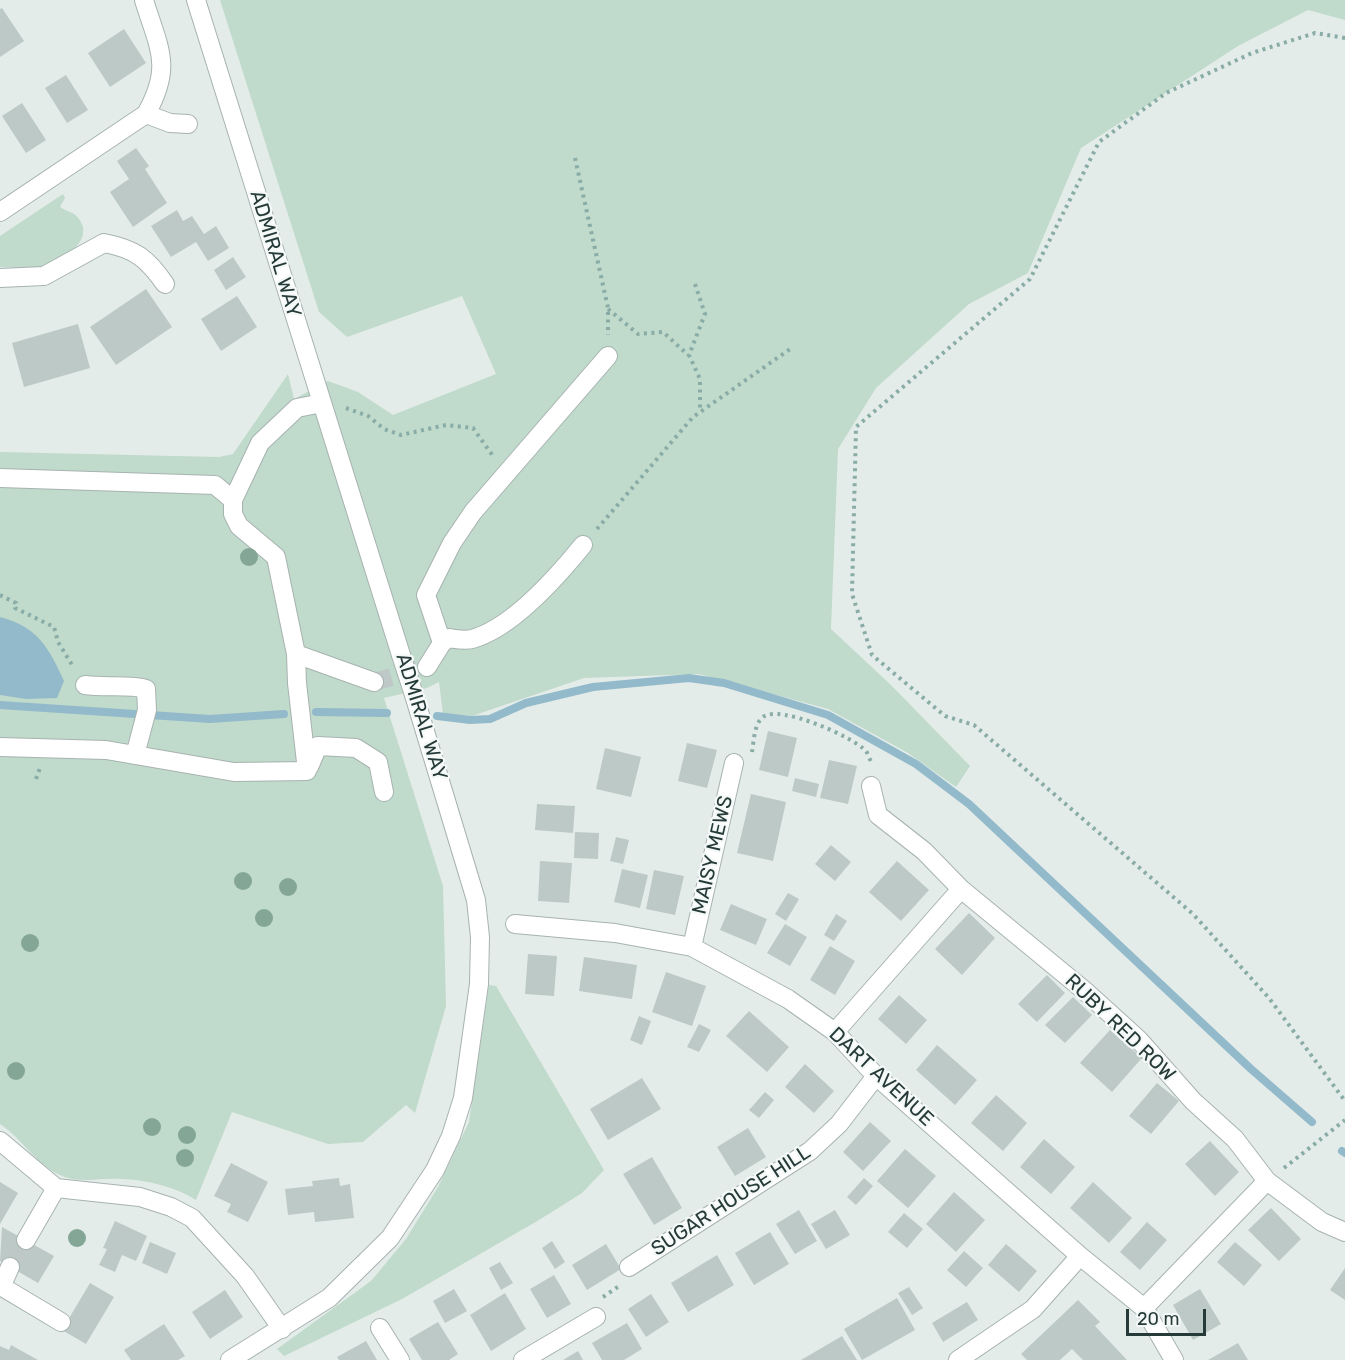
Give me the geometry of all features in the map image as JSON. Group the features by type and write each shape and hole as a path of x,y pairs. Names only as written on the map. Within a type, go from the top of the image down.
{"street":[{"path":"0,212 146,114 159,90 163,63 144,0"},
{"name":"ADMIRAL WAY","path":"196,0 414,695 476,900 480,937 479,984 463,1098 451,1136 435,1170 390,1238 329,1298 230,1360"},
{"path":"146,114 170,123 188,124"},
{"path":"0,278 44,276 104,243 123,247 140,255 151,263 165,284"},
{"path":"442,643 426,595 452,543 498,480 608,357"},
{"path":"307,771 296,654 276,557 239,526 233,514 233,500 260,443 297,408 322,403"},
{"path":"0,478 215,485 233,500"},
{"path":"427,667 442,643 449,638 470,640 501,628 564,568 583,545"},
{"path":"296,654 374,682"},
{"path":"85,686 113,688 136,686 146,689 147,710 135,755"},
{"path":"307,771 318,746 356,748 378,762 384,792"},
{"path":"0,747 106,750 234,772 307,771"},
{"name":"MAISY MEWS","path":"692,947 734,763"},
{"name":"RUBY RED ROW","path":"871,786 878,815 924,850 961,889 1085,991 1139,1040 1193,1101 1235,1139 1267,1181 1322,1222 1345,1232"},
{"path":"835,1032 961,889"},
{"name":"DART AVENUE","path":"515,924 615,933 692,947 788,999 835,1032 876,1076 1080,1256 1144,1308 1174,1360"},
{"name":"SUGAR HOUSE HILL","path":"629,1267 810,1151 839,1124 876,1076"},
{"path":"0,1141 56,1188 140,1197 171,1207 192,1218 245,1276 282,1329"},
{"path":"1144,1308 1267,1181"},
{"path":"26,1240 56,1188"},
{"path":"958,1360 1033,1309 1080,1256"},
{"path":"10,1267 3,1283 4,1288 61,1322"},
{"path":"523,1360 596,1317"},
{"path":"380,1328 400,1360"}],"path":[{"path":"1345,38 1315,33 1252,53 1166,93 1099,142 1030,279 856,427 852,594 872,655 945,716 974,725 1193,914 1269,998 1345,1101"},
{"path":"575,158 608,308 608,357"},
{"path":"688,355 705,314 695,284"},
{"path":"608,308 638,334 663,332 688,355 700,379 700,412"},
{"path":"583,545 700,412 762,371 793,347"},
{"path":"322,403 368,416 384,429 401,435 446,425 473,428 493,454 498,480"},
{"path":"0,595 16,603 15,608 54,627 65,656 85,686"},
{"path":"734,763 751,755 758,723 765,715 775,713 823,726 866,751 872,763 871,786"},
{"path":"1267,1181 1345,1120"},
{"path":"596,1317 591,1304 633,1278 629,1267"}],"green space":[{"path":"220,0 1345,0 1345,20 1308,10 1238,46 1081,148 1028,273 969,304 876,388 838,449 831,629 892,686 970,766 956,787 908,753 828,709 699,674 584,678 472,716 443,714 439,682 427,688 384,698 443,886 446,1006 415,1113 406,1105 363,1142 328,1144 232,1112 196,1200 169,1187 151,1182 121,1179 79,1180 65,1177 47,1167 0,1124 0,452 219,457 233,454 288,374 294,399 328,381 358,392 393,415 496,374 462,296 347,337 319,312"},
{"path":"63,194 65,198 60,207 77,216 83,228 83,236 79,244 64,257 46,265 29,268 0,267 0,236"},
{"path":"489,985 496,986 604,1170 582,1193 539,1220 402,1299 284,1356 277,1349 371,1281 406,1239 438,1187 469,1122"}],"water":[{"path":"0,617 24,626 47,648 64,681 57,698 26,699 0,695"}],"building":[{"path":"2,8 24,41 0,57 0,9"},
{"path":"124,29 146,63 110,87 88,53"},
{"path":"66,75 88,110 67,123 45,88"},
{"path":"22,103 46,140 26,153 2,116"},
{"path":"136,148 149,166 145,169 167,203 133,227 110,192 129,179 117,161"},
{"path":"177,210 183,221 192,216 204,234 216,226 229,248 208,261 196,242 171,257 151,226"},
{"path":"233,257 246,277 226,290 214,270"},
{"path":"146,289 172,327 116,365 90,327"},
{"path":"237,296 257,327 221,351 201,319"},
{"path":"78,324 90,368 24,387 12,343"},
{"path":"768,731 797,738 788,777 759,770"},
{"path":"687,743 717,750 707,788 678,781"},
{"path":"605,748 641,757 631,797 596,789"},
{"path":"829,760 857,766 848,804 820,798"},
{"path":"795,778 819,784 816,797 792,791"},
{"path":"751,794 786,802 773,861 737,853"},
{"path":"537,804 575,806 573,833 535,830"},
{"path":"575,832 599,833 598,859 574,858"},
{"path":"616,837 629,840 623,864 610,861"},
{"path":"831,845 851,862 835,881 815,864"},
{"path":"540,861 572,863 569,903 538,901"},
{"path":"897,861 929,890 901,921 869,892"},
{"path":"622,869 648,875 640,908 614,902"},
{"path":"654,870 684,876 675,915 646,909"},
{"path":"788,893 799,899 786,921 775,914"},
{"path":"731,904 767,919 756,945 720,930"},
{"path":"969,913 995,938 962,975 935,949"},
{"path":"836,914 847,921 834,941 824,935"},
{"path":"785,924 807,937 790,966 767,953"},
{"path":"830,946 855,961 835,995 810,980"},
{"path":"528,954 557,956 554,996 525,994"},
{"path":"584,957 637,965 632,999 579,991"},
{"path":"666,972 706,986 692,1026 652,1012"},
{"path":"1047,975 1065,993 1037,1022 1018,1004"},
{"path":"899,995 927,1020 906,1044 878,1019"},
{"path":"1073,997 1092,1015 1065,1043 1045,1025"},
{"path":"749,1011 789,1047 767,1072 726,1036"},
{"path":"639,1016 651,1021 642,1045 630,1040"},
{"path":"699,1024 711,1030 699,1052 687,1047"},
{"path":"1110,1030 1142,1058 1112,1092 1080,1063"},
{"path":"937,1045 977,1080 955,1105 916,1070"},
{"path":"805,1064 834,1091 814,1113 785,1087"},
{"path":"642,1078 661,1109 608,1140 590,1109"},
{"path":"1157,1083 1179,1101 1151,1134 1129,1116"},
{"path":"765,1092 774,1100 759,1118 749,1110"},
{"path":"996,1095 1027,1123 1003,1151 971,1123"},
{"path":"870,1122 891,1141 863,1171 843,1152"},
{"path":"748,1128 766,1157 735,1176 717,1147"},
{"path":"1044,1139 1075,1167 1051,1194 1020,1167"},
{"path":"1210,1141 1239,1172 1215,1196 1185,1164"},
{"path":"905,1149 936,1176 908,1208 877,1181"},
{"path":"652,1157 682,1208 654,1225 623,1174"},
{"path":"231,1163 268,1182 248,1222 227,1212 231,1204 214,1196"},
{"path":"339,1178 340,1186 350,1184 354,1218 315,1222 314,1212 288,1215 285,1189 313,1186 312,1181"},
{"path":"864,1178 873,1186 856,1205 847,1197"},
{"path":"0,1182 18,1193 0,1224"},
{"path":"1093,1182 1132,1218 1109,1243 1070,1208"},
{"path":"954,1192 985,1220 956,1252 926,1224"},
{"path":"1271,1208 1301,1239 1279,1261 1248,1230"},
{"path":"799,1210 817,1241 795,1254 776,1224"},
{"path":"835,1210 850,1235 826,1249 811,1224"},
{"path":"904,1213 923,1229 907,1248 888,1232"},
{"path":"115,1221 147,1236 136,1261 122,1255 115,1272 99,1265 107,1249 103,1248"},
{"path":"1147,1222 1167,1240 1140,1270 1120,1252"},
{"path":"2,1227 54,1256 38,1283 0,1261"},
{"path":"770,1232 789,1264 754,1285 735,1253"},
{"path":"552,1241 565,1262 555,1269 542,1248"},
{"path":"150,1242 176,1253 167,1274 142,1263"},
{"path":"1235,1242 1262,1265 1244,1286 1217,1262"},
{"path":"606,1244 621,1269 587,1290 572,1265"},
{"path":"1006,1244 1037,1271 1019,1292 988,1265"},
{"path":"964,1251 983,1268 966,1287 947,1270"},
{"path":"717,1255 734,1285 688,1312 671,1283"},
{"path":"500,1262 513,1283 501,1290 489,1268"},
{"path":"1345,1268 1345,1300 1330,1290"},
{"path":"554,1275 571,1304 547,1318 530,1289"},
{"path":"90,1283 114,1297 86,1344 62,1330"},
{"path":"909,1287 923,1308 912,1315 898,1293"},
{"path":"454,1289 467,1311 445,1323 433,1301"},
{"path":"1200,1289 1221,1324 1193,1340 1173,1305"},
{"path":"225,1290 243,1317 210,1339 192,1312"},
{"path":"505,1293 526,1329 491,1351 470,1315"},
{"path":"651,1294 669,1322 646,1337 628,1309"},
{"path":"897,1298 915,1330 862,1360 844,1329"},
{"path":"1078,1300 1100,1322 1095,1326 1127,1360 1083,1360 1072,1349 1060,1360 1027,1360 1021,1354"},
{"path":"967,1302 978,1320 943,1342 932,1323"},
{"path":"438,1322 458,1354 449,1360 422,1360 409,1339"},
{"path":"627,1323 642,1349 624,1360 602,1360 592,1343"},
{"path":"164,1324 185,1356 178,1360 131,1360 124,1350"},
{"path":"842,1336 857,1360 801,1360"},
{"path":"366,1341 377,1360 339,1360 337,1357"},
{"path":"1238,1343 1248,1360 1208,1360"},
{"path":"11,1345 38,1360 0,1360 0,1346 9,1350"},
{"path":"578,1351 583,1360 563,1360"}],"waterway":[{"path":"437,716 470,720 490,719 526,703 593,687 689,678 724,683 828,715 916,764 969,804 1251,1069 1312,1122"},
{"path":"0,705 210,719 284,714"},
{"path":"316,712 387,713"}],"tunnel":[{"path":"374,682 427,667"},
{"path":"10,1267 26,1240"}]}
